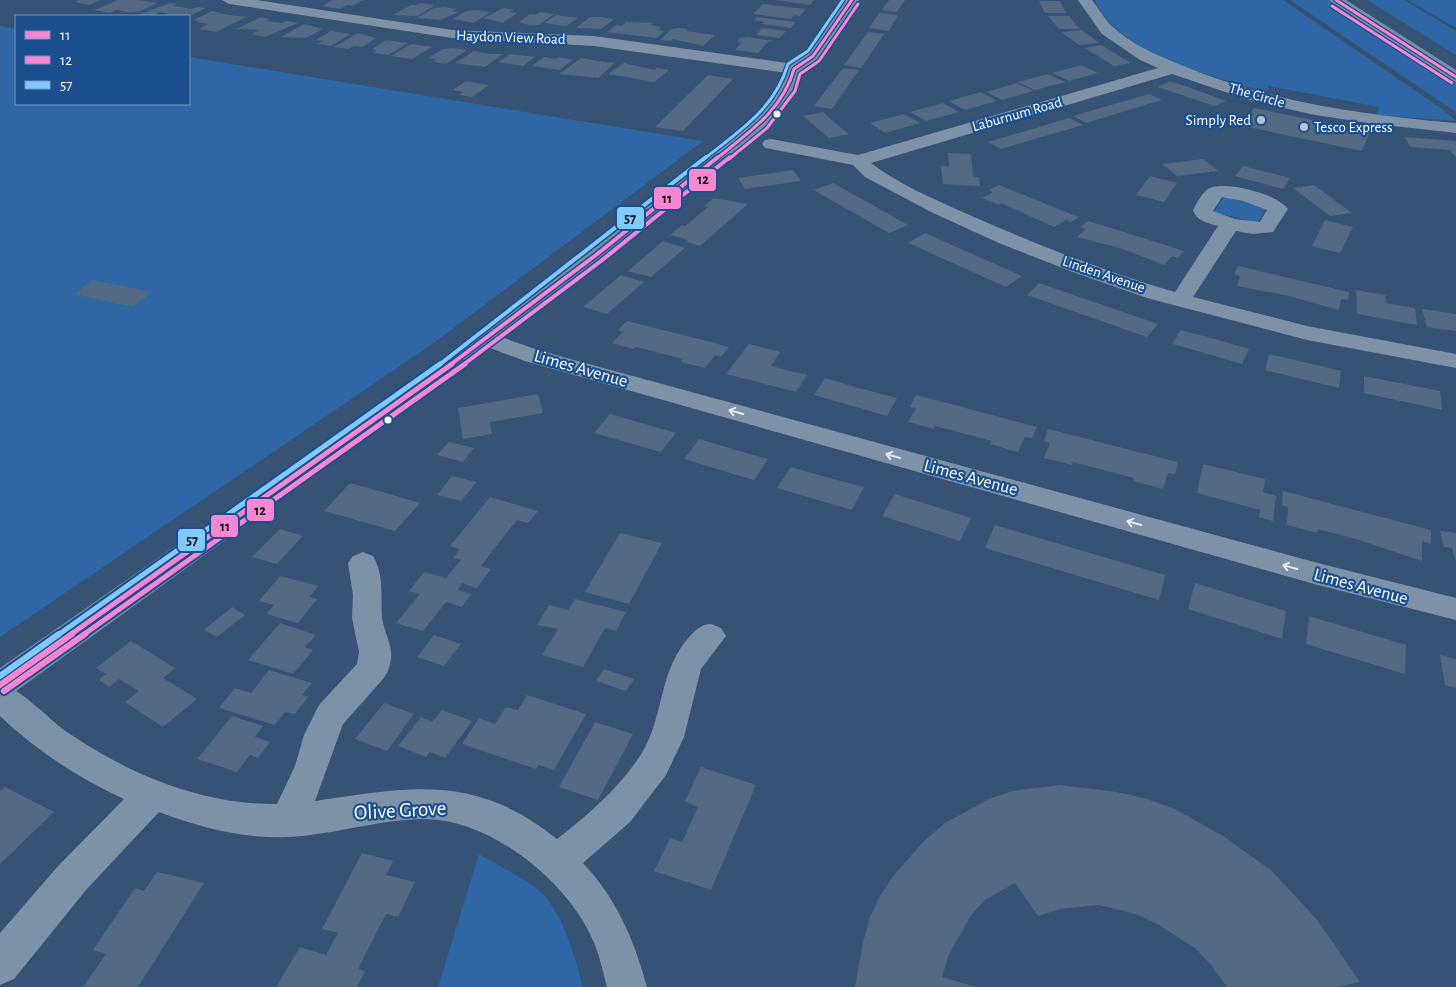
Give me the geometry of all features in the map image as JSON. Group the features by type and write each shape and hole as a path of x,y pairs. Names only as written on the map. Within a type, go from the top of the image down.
{"main road":[{"path":"0,685 487,339 744,138 778,105 789,87 794,69 813,56 852,0"},
{"path":"1337,0 1357,0 1456,61"},
{"path":"1337,0 1456,78"},
{"path":"1375,25 1397,24"}],"street":[{"name":"Haydon View Road","path":"228,0 452,34 501,38 594,41 794,69"},
{"path":"278,8 292,0"},
{"name":"The Circle","path":"1085,0 1095,18 1111,34 1135,50 1174,68 1250,94 1300,107 1381,122 1456,128"},
{"name":"Laburnum Road","path":"862,161 868,156 1174,68"},
{"path":"771,144 862,161"},
{"name":"Linden Avenue","path":"862,161 867,169 891,183 992,233 1069,263 1181,299 1327,336 1456,361"},
{"path":"1181,299 1230,224"},
{"name":"Limes Avenue","path":"487,339 533,356 1318,574 1456,609"},
{"path":"288,821 312,766 321,735 332,715 373,669 375,652 366,618 368,595 363,563"},
{"path":"557,862 600,828 624,805 646,774 663,746 678,702 685,669 696,650 710,636"},
{"name":"Olive Grove","path":"0,696 22,719 84,761 152,796 207,812 251,820 288,821 381,807 450,805 481,813 508,826 557,862 594,906 609,930 626,987"},
{"path":"0,965 38,917 96,850 152,796"}],"shaded area":[{"path":"1095,0 1283,0 1442,109 1456,121 1377,115 1379,107 1269,86 1266,92 1195,71 1145,49 1124,35 1107,19"},
{"path":"1290,0 1329,0 1456,83 1456,112"},
{"path":"1367,0 1404,0 1456,31 1456,55"},
{"path":"1408,0 1456,0 1456,28"},
{"path":"0,26 15,29 15,105 190,105 190,57 703,141 431,345 0,637"},
{"path":"1224,196 1266,208 1258,222 1214,212"},
{"path":"479,854 535,887 544,896 560,919 566,933 583,987 438,987"}],"building":[{"path":"79,0 101,0 89,5 74,2"},
{"path":"118,0 139,0 157,3 140,11 116,10 110,13 94,10"},
{"path":"332,0 363,0 353,6 347,5 340,9 323,6"},
{"path":"775,0 814,0 810,5"},
{"path":"889,0 905,0 897,12 882,10"},
{"path":"1039,1 1060,1 1066,13 1045,13"},
{"path":"170,3 177,4 173,6 192,9 197,7 206,8 190,16 166,15 168,14 160,12 154,15 138,15"},
{"path":"421,3 435,5 418,16 393,15 411,5"},
{"path":"763,4 806,9 800,16 794,15 791,19 753,14"},
{"path":"434,8 456,9 452,11 459,12 440,20 417,18"},
{"path":"503,8 514,10 510,12 517,13 503,23 484,18"},
{"path":"212,11 246,17 216,32 199,29 208,24 194,20"},
{"path":"466,11 490,12 474,23 453,19"},
{"path":"540,12 554,14 539,25 519,22 530,14 536,15"},
{"path":"879,13 898,15 889,31 869,28"},
{"path":"556,15 578,18 566,26 544,23"},
{"path":"1048,16 1069,16 1080,29 1059,29"},
{"path":"261,17 270,19 266,21 298,23 265,37 251,34 259,30 236,29"},
{"path":"590,17 614,19 601,29 576,28"},
{"path":"757,17 795,22 791,28 762,24 764,22 754,20"},
{"path":"626,22 653,23 651,25 661,27 658,30 665,31 656,38 607,32 616,25 622,26"},
{"path":"304,24 323,29 306,38 281,37"},
{"path":"762,28 786,31 780,38 756,35"},
{"path":"672,29 688,29 686,31 715,35 703,46 673,39 671,41 660,40"},
{"path":"1082,30 1099,43 1079,45 1061,32"},
{"path":"331,31 351,34 331,46 317,44 323,41 316,40"},
{"path":"868,32 884,34 861,68 844,65"},
{"path":"358,33 376,38 362,47 354,46 348,49 334,47"},
{"path":"747,37 773,41 768,42 758,53 735,50 742,42 737,42 740,38"},
{"path":"386,40 408,43 389,55 373,53 377,50 372,49"},
{"path":"411,44 432,47 412,59 391,56"},
{"path":"1101,45 1131,63 1114,66 1085,48"},
{"path":"443,49 467,50 446,64 433,62 437,59 428,58"},
{"path":"474,51 503,54 485,67 455,63"},
{"path":"510,54 535,57 523,66 498,62"},
{"path":"544,57 573,60 559,70 532,66"},
{"path":"581,58 615,63 598,78 559,74"},
{"path":"624,63 654,70 657,68 669,70 654,82 608,74"},
{"path":"1081,65 1098,73 1069,81 1052,73"},
{"path":"843,68 859,70 832,109 814,106"},
{"path":"1048,74 1065,82 1035,90 1018,82"},
{"path":"708,75 733,79 683,131 655,127"},
{"path":"466,81 489,85 472,97 459,95 463,92 453,90"},
{"path":"1170,81 1226,101 1214,106 1158,87"},
{"path":"1017,83 1033,91 1002,100 986,92"},
{"path":"981,92 997,101 965,110 949,101"},
{"path":"1149,94 1162,100 1086,123 1073,116"},
{"path":"943,103 959,112 926,121 910,112"},
{"path":"1254,108 1370,132 1362,151 1243,126"},
{"path":"823,112 849,134 829,138 803,116"},
{"path":"904,114 920,123 885,133 870,123"},
{"path":"1069,118 1083,125 1001,149 988,142"},
{"path":"1405,137 1456,141 1456,157 1450,150 1410,147"},
{"path":"948,153 971,154 973,177 979,177 980,186 943,184 941,166 949,167"},
{"path":"1203,159 1218,171 1177,176 1162,164"},
{"path":"1243,166 1290,178 1283,189 1235,176"},
{"path":"793,170 801,181 745,189 738,178"},
{"path":"1150,176 1177,183 1164,202 1136,195"},
{"path":"833,183 908,225 889,233 814,190"},
{"path":"999,185 1079,217 1071,222 1066,220 1054,227 1001,203 999,205 982,198 993,192 989,190"},
{"path":"1314,185 1352,213 1330,216 1293,188"},
{"path":"714,198 748,204 700,246 686,242 688,240 670,235 682,225 685,226 708,207 704,206"},
{"path":"1325,220 1353,227 1340,253 1312,246"},
{"path":"1088,221 1184,251 1178,258 1172,256 1164,265 1123,249 1077,237 1086,229 1081,227"},
{"path":"925,233 1022,276 1006,287 908,243"},
{"path":"663,241 685,248 651,277 628,271"},
{"path":"1238,266 1349,292 1348,300 1341,299 1339,310 1289,296 1237,286 1240,276 1234,274"},
{"path":"621,275 644,282 607,314 583,307"},
{"path":"93,280 152,292 133,307 74,294"},
{"path":"1039,283 1158,324 1147,337 1027,295"},
{"path":"1356,290 1385,295 1386,303 1415,308 1417,325 1357,314"},
{"path":"1422,309 1456,314 1456,331 1427,327"},
{"path":"627,321 729,347 721,357 715,355 705,368 681,362 683,359 612,343 623,332 618,330"},
{"path":"1180,330 1249,349 1242,364 1173,344"},
{"path":"749,344 780,352 771,366 807,375 796,392 726,374"},
{"path":"1269,354 1341,371 1339,388 1265,370"},
{"path":"1364,376 1440,391 1442,410 1364,393"},
{"path":"825,378 897,398 887,416 814,395"},
{"path":"538,394 543,413 490,422 492,434 463,439 458,408"},
{"path":"916,395 1037,427 1032,438 1025,437 1018,452 990,444 992,441 935,426 934,429 908,422 916,408 910,407"},
{"path":"610,414 676,433 661,452 594,433"},
{"path":"1048,429 1178,462 1175,474 1168,473 1163,489 1133,481 1134,478 1073,462 1072,465 1044,458 1050,443 1044,441"},
{"path":"699,439 768,459 754,480 684,459"},
{"path":"449,442 474,448 463,462 437,455"},
{"path":"1203,464 1265,479 1263,492 1276,496 1273,521 1259,517 1260,510 1197,493"},
{"path":"791,467 864,487 852,510 777,488"},
{"path":"452,476 477,482 461,501 437,495"},
{"path":"350,483 420,503 395,531 324,511"},
{"path":"1283,491 1431,530 1431,544 1422,541 1422,561 1356,539 1318,529 1318,533 1287,525 1288,507 1282,505"},
{"path":"895,494 971,518 960,541 882,516"},
{"path":"490,497 538,511 528,523 517,520 481,566 491,569 477,588 462,583 458,590 471,594 462,607 446,602 423,631 396,623 420,594 409,591 424,572 446,578 461,560 453,558 460,549 450,546"},
{"path":"995,525 1165,575 1159,600 985,548"},
{"path":"280,529 303,536 277,564 252,557"},
{"path":"1440,531 1456,533 1456,562 1452,548 1444,547"},
{"path":"620,533 662,543 629,604 585,592"},
{"path":"280,576 319,586 309,597 317,599 298,623 266,614 274,605 259,601"},
{"path":"1195,583 1286,611 1282,639 1188,609"},
{"path":"575,599 626,612 616,631 605,628 583,667 542,655 558,629 537,625 549,605 568,610"},
{"path":"232,607 245,615 217,637 204,630"},
{"path":"1309,616 1406,645 1405,674 1306,644"},
{"path":"280,623 316,635 305,647 313,650 293,674 248,660"},
{"path":"434,635 461,644 444,666 417,657"},
{"path":"131,641 175,668 163,678 197,699 163,727 125,702 139,691 119,679 109,687 99,680 106,674 96,668"},
{"path":"1440,655 1456,659 1456,688 1445,685"},
{"path":"604,669 634,679 626,691 596,681"},
{"path":"269,670 312,683 302,695 308,697 295,714 285,712 275,725 219,708 235,688 251,693"},
{"path":"527,695 586,714 554,770 539,765 536,769 462,744 479,718 495,724 506,707 518,710"},
{"path":"384,703 414,714 387,751 355,739"},
{"path":"442,710 472,721 445,758 430,752 426,757 398,746 421,717 432,722"},
{"path":"232,716 263,726 255,737 270,742 258,758 250,755 237,772 197,759"},
{"path":"595,722 633,734 598,800 559,787"},
{"path":"701,767 756,785 711,890 654,871 670,838 682,842 698,807 685,801"},
{"path":"1060,785 1117,792 1147,799 1175,809 1223,836 1272,871 1318,921 1360,982 1338,987 1227,987 1211,965 1195,948 1157,924 1136,914 1099,905 1060,909 1038,916 1015,883 985,900 972,914 949,954 942,977 976,987 855,987 863,942 870,917 880,896 894,875 925,840 945,823 989,799 1012,791"},
{"path":"5,787 54,812 0,864 0,791"},
{"path":"362,853 393,861 386,875 415,882 398,917 386,914 358,969 365,971 357,987 276,987 300,947 326,955 338,933 322,929"},
{"path":"157,872 204,883 138,987 83,987 106,954 93,950 135,888 144,891"}],"transit line":[{"name":"57","path":"0,676 435,368 591,249 757,117 782,84 788,64 808,51 843,0"},
{"name":"11","path":"0,685 439,374 596,255 762,122 789,87 794,69 813,56 852,0"},
{"name":"11","path":"1336,0 1456,77"},
{"name":"12","path":"4,691 444,380 601,261 767,128 795,91 800,74 819,61 858,4"},
{"name":"12","path":"1332,6 1452,83"}],"place":[{"name":"Simply Red","path":"1261,120"},
{"name":"Tesco Express","path":"1304,127"}]}
